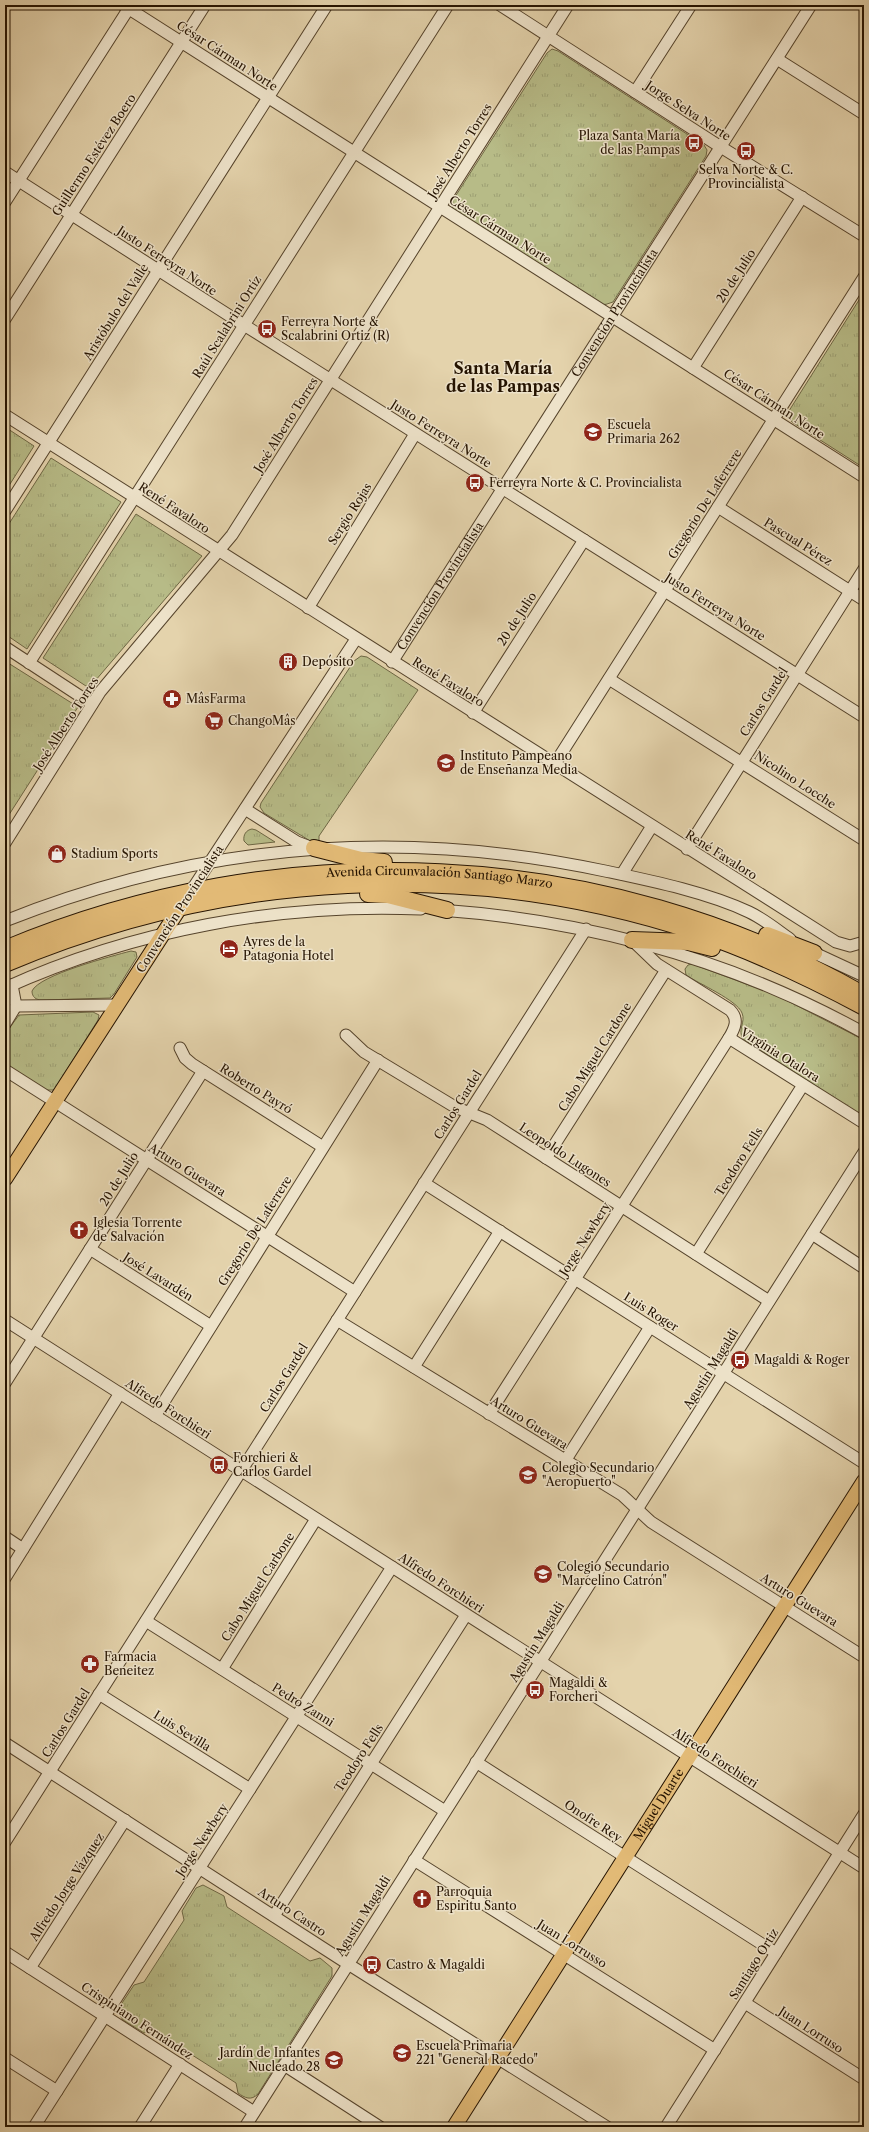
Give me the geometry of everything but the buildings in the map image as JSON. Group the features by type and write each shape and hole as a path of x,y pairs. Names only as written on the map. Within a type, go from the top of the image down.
{"highway":[{"path":"314,848 366,861 451,865 502,877"},
{"name":"Avenida Circunvalación Santiago Marzo","path":"5,949 69,924 118,908 191,891 283,877 348,872 413,871 502,877 569,886 684,915 749,938 791,957 864,995"},
{"name":"Avenida Circunvalación Santiago Marzo","path":"5,964 66,939 114,923 240,895 306,887 368,884 458,886 534,894 618,910 698,933 757,955 864,1007"},
{"path":"240,895 286,898 380,894 447,910"},
{"path":"612,896 676,904 771,936 814,953"},
{"path":"5,940 57,918 118,908"},
{"path":"7,982 35,960 66,939"},
{"path":"632,940 688,942 702,945 753,962 789,979 831,990"}],"main road":[{"name":"Convención Provincialista","path":"5,1179 191,891"},
{"name":"Miguel Duarte","path":"454,2127 864,1481"}],"street":[{"name":"Guillermo Estévez Boero","path":"5,319 205,5"},
{"name":"Aristóbulo del Valle","path":"5,511 327,5"},
{"name":"Raúl Scalabrini Ortíz","path":"29,663 448,5"},
{"name":"Jorge Selva Norte","path":"500,5 721,147 864,236"},
{"name":"José Alberto Torres","path":"5,843 92,704 232,535 568,5"},
{"path":"635,92 691,5"},
{"name":"Convención Provincialista","path":"392,662 811,5"},
{"name":"César Cárman Norte","path":"127,6 268,98 864,478"},
{"path":"5,202 127,6"},
{"path":"776,59 864,114"},
{"name":"Justo Ferreyra Norte","path":"5,172 415,434 864,717"},
{"name":"20 de Julio","path":"693,368 802,198"},
{"name":"Gregorio De Laferrere","path":"554,765 864,277"},
{"name":"René Favaloro","path":"5,416 554,765 836,942 847,946 862,943"},
{"name":"Sergio Rojas","path":"308,608 415,434"},
{"name":"Pascual Pérez","path":"718,507 864,600"},
{"name":"20 de Julio","path":"473,713 584,540"},
{"name":"Carlos Gardel","path":"687,848 864,569"},
{"name":"Convención Provincialista","path":"191,891 356,639"},
{"path":"5,647 92,704"},
{"name":"Nicolino Locche","path":"609,678 742,761 864,840"},
{"path":"245,809 297,842 314,848"},
{"path":"622,874 652,826"},
{"path":"5,922 102,887 169,870 210,863 314,848 392,846 469,850 546,859 662,883 748,912 814,953 864,976"},
{"path":"16,1006 7,982 102,952 162,936 245,919 320,911 384,908 447,910 517,917 586,929 632,940 691,957 760,982 804,1002 864,1033"},
{"name":"Carlos Gardel","path":"5,1842 586,929"},
{"name":"Virginia Otalora","path":"632,940 652,960 732,1012 736,1023 729,1038 864,1124"},
{"name":"Cabo Miguel Cardone","path":"546,1158 666,970"},
{"path":"16,1006 117,1005"},
{"path":"5,1024 16,1006"},
{"name":"Leopoldo Lugones","path":"346,1035 359,1049 455,1106 487,1120 769,1301"},
{"name":"Jorge Newbery","path":"489,1414 729,1038"},
{"name":"Roberto Payró","path":"180,1048 187,1060 323,1147"},
{"name":"Gregorio De Laferrere","path":"155,1416 378,1060"},
{"name":"Arturo Guevara","path":"5,1070 355,1292"},
{"name":"20 de Julio","path":"5,1383 203,1071"},
{"name":"Teodoro Fells","path":"696,1254 803,1085"},
{"name":"Agustín Magaldi","path":"245,2127 864,1152"},
{"name":"Luis Roger","path":"424,1183 864,1463"},
{"path":"414,1367 500,1232"},
{"path":"812,1234 864,1268"},
{"name":"José Lavardén","path":"90,1249 211,1326"},
{"name":"Alfredo Forchieri","path":"5,1320 864,1868"},
{"name":"Arturo Guevara","path":"337,1320 565,1461 582,1469 624,1496 636,1510 651,1522 864,1657"},
{"path":"565,1461 650,1326"},
{"path":"5,1578 120,1393"},
{"name":"Cabo Miguel Carbone","path":"222,1669 316,1519"},
{"path":"5,1538 23,1549"},
{"name":"Jorge Newbery","path":"34,2127 392,1567"},
{"name":"Teodoro Fells","path":"274,1916 466,1615"},
{"name":"Pedro Zanni","path":"146,1620 445,1811"},
{"name":"Luis Sevilla","path":"99,1694 250,1789"},
{"name":"Arturo Castro","path":"5,1743 348,1964 607,2127"},
{"name":"Onofre Rey","path":"476,1762 776,1953"},
{"name":"Santiago Ortiz","path":"666,2127 864,1814"},
{"name":"Alfredo Jorge Vázquez","path":"30,1968 125,1820"},
{"name":"Juan Lorrusso","path":"414,1860 715,2050"},
{"name":"Crispiniano Fernández","path":"5,1952 254,2112"},
{"name":"Juan Lorruso","path":"745,2003 864,2079"},
{"path":"5,2058 57,2091"},
{"path":"140,2127 180,2064"},
{"path":"284,2065 380,2127"}],"green space":[{"path":"552,49 558,51 704,145 707,150 706,156 613,302 604,305 452,208 453,200 547,53"},
{"path":"864,292 864,468 792,422 787,414"},
{"path":"5,427 34,446 5,492"},
{"path":"51,458 121,502 27,649 5,634 5,530"},
{"path":"136,514 202,556 89,688 43,658"},
{"path":"361,656 367,657 418,690 319,836 319,842 312,842 264,813 260,807 261,803 354,661"},
{"path":"5,661 78,707 5,821"},
{"path":"252,829 275,842 248,845 244,841 245,833"},
{"path":"131,951 136,952 137,957 110,998 42,1000 36,999 33,995 32,991 37,985 61,973"},
{"path":"692,964 776,995 864,1040 864,1117 743,1039 741,1036 741,1029 743,1016 739,1008 726,998 686,975 685,969 688,965"},
{"path":"93,1012 99,1015 98,1020 54,1090 47,1090 5,1064 5,1034 19,1015"},
{"path":"203,1885 224,1896 227,1907 310,1961 320,1958 332,1968 332,1976 258,2094 253,2098 246,2097 238,2093 236,2083 153,2030 144,2033 123,2020 119,2014 120,2006 134,1985 144,1982 184,1920 182,1911 196,1888"}],"place":[{"name":"Plaza Santa María de las Pampas","path":"694,143"},
{"name":"Selva Norte & C. Provincialista","path":"746,151"},
{"name":"Ferreyra Norte & Scalabrini Ortiz (R)","path":"267,329"},
{"name":"Escuela Primaria 262","path":"593,432"},
{"name":"Ferreyra Norte & C. Provincialista","path":"475,483"},
{"name":"Depósito","path":"288,662"},
{"name":"MâsFarma","path":"172,699"},
{"name":"ChangoMâs","path":"214,721"},
{"name":"Instituto Pampeano de Enseñanza Media","path":"446,763"},
{"name":"Stadium Sports","path":"57,854"},
{"name":"Ayres de la Patagonia Hotel","path":"229,949"},
{"name":"Iglesia Torrente de Salvación","path":"79,1230"},
{"name":"Magaldi & Roger","path":"740,1360"},
{"name":"Forchieri & Carlos Gardel","path":"219,1465"},
{"name":"Colegio Secundario \"Aeropuerto\"","path":"528,1475"},
{"name":"Colegio Secundario \"Marcelino Catrón\"","path":"543,1574"},
{"name":"Farmacia Beneitez","path":"90,1664"},
{"name":"Magaldi & Forcheri","path":"535,1690"},
{"name":"Parroquia Espiritu Santo","path":"422,1899"},
{"name":"Castro & Magaldi","path":"372,1965"},
{"name":"Escuela Primaria 221 \"General Racedo\"","path":"402,2053"},
{"name":"Jardín de Infantes Nucleado 28","path":"334,2060"}],"district":[{"name":"Santa María de las Pampas","path":"503,377"}]}
